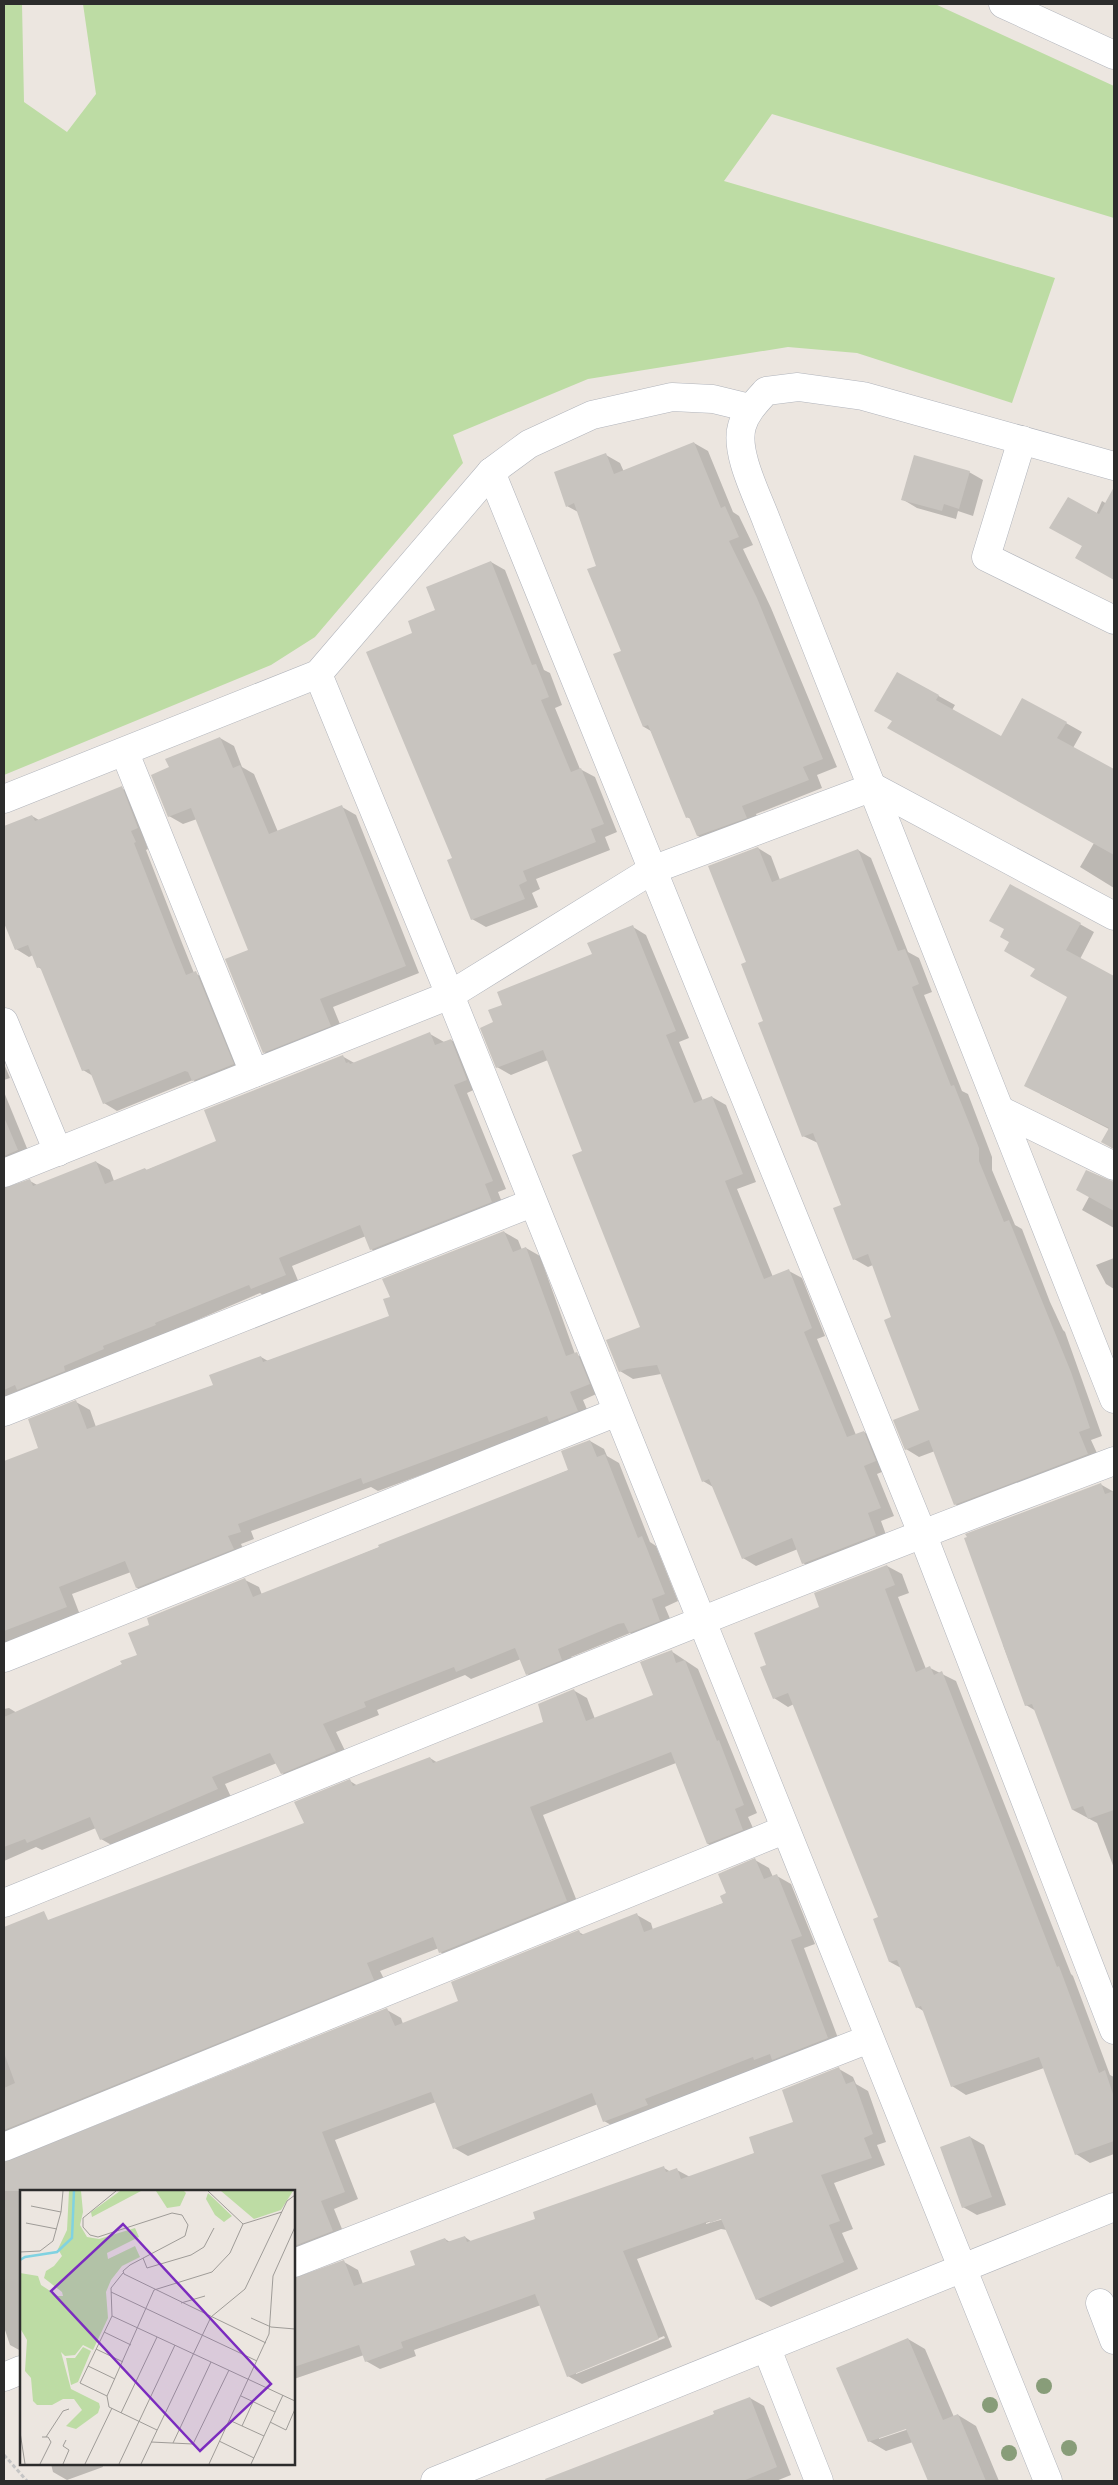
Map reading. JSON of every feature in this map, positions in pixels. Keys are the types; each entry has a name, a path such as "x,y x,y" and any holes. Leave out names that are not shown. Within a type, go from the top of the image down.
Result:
{"street":[{"path":"1003,4 1114,55"},
{"path":"1114,466 863,396 798,387 766,391 750,408 741,427 742,457 1114,1399"},
{"path":"4,799 125,753 318,674 491,472 529,444 592,415 672,397 713,399 750,408"},
{"path":"1022,440 986,557 1114,620"},
{"path":"491,472 922,1533 1114,2030"},
{"path":"318,674 450,995 784,1830 1048,2481"},
{"path":"125,753 254,1073"},
{"path":"4,1173 450,995 652,870 872,787 1114,916"},
{"path":"4,1022 58,1152"},
{"path":"1000,1110 1114,1166"},
{"path":"4,1412 532,1203"},
{"path":"4,1658 617,1412"},
{"path":"4,1903 701,1621 922,1533 1114,1461"},
{"path":"4,2147 784,1830"},
{"path":"295,2264 869,2039"},
{"path":"435,2481 495,2470 767,2349 1114,2207"},
{"path":"1100,2303 1114,2340"},
{"path":"767,2349 819,2481"},
{"path":"4,2377 20,2370"}],"path":[{"path":"4,2455 27,2481"}],"green space":[{"path":"4,4 22,4 24,102 67,132 96,94 83,4 935,4 1114,86 1114,218 772,114 724,181 1055,278 1012,403 857,353 788,347 588,379 453,435 463,463 315,637 271,665 4,775"}],"building":[{"path":"694,442 721,508 725,506 739,537 729,541 757,598 823,759 803,767 809,780 742,806 747,818 697,836 689,817 686,818 648,725 643,727 613,654 621,651 587,569 596,566 574,503 566,507 554,472 606,453 614,474"},
{"path":"914,455 970,471 959,509 944,504 942,511 901,500"},
{"path":"1114,487 1114,580 1075,558 1082,546 1049,528 1068,497 1099,514"},
{"path":"491,561 532,665 536,664 549,697 541,700 571,772 581,768 604,824 591,829 596,842 523,871 527,881 519,885 525,899 471,920 447,860 452,858 366,652 412,633 408,621 435,610 426,587"},
{"path":"897,672 939,695 936,700 1001,736 1022,698 1067,722 1057,738 1114,769 1114,855 887,728 892,721 874,711"},
{"path":"220,737 233,768 240,765 269,834 342,805 406,966 320,999 331,1026 263,1053 225,959 248,950 191,808 168,817 151,775 169,767 165,759"},
{"path":"122,786 138,828 131,831 136,842 134,843 186,975 196,971 234,1064 192,1081 188,1072 185,1071 103,1104 89,1069 82,1071 40,967 37,968 28,945 15,950 4,923 4,826 32,815 35,821"},
{"path":"758,847 772,882 858,849 898,951 905,949 919,984 912,987 951,1086 954,1085 979,1148 979,1161 1004,1222 1009,1220 1071,1372 1090,1428 1079,1432 1088,1454 954,1505 929,1440 905,1450 893,1420 919,1410 884,1320 891,1317 868,1254 853,1260 833,1208 841,1205 813,1133 802,1137 758,1023 763,1021 741,964 746,962 708,866"},
{"path":"1010,884 1081,923 1066,950 1114,976 1114,1149 1101,1142 1109,1128 1024,1086 1067,997 1030,976 1035,969 1004,951 1009,942 1000,937 1004,929 989,921"},
{"path":"633,925 676,1031 666,1035 694,1103 712,1096 743,1174 725,1181 764,1279 789,1269 812,1328 804,1332 847,1437 864,1431 876,1461 864,1466 881,1508 868,1513 876,1535 802,1564 792,1538 742,1559 709,1479 702,1482 657,1365 627,1369 619,1372 606,1340 640,1327 572,1155 582,1151 543,1050 496,1068 480,1028 493,1022 488,1010 502,1005 497,992 592,954 587,943"},
{"path":"430,1032 435,1045 451,1039 467,1080 454,1085 493,1181 485,1184 492,1202 370,1250 360,1225 279,1258 286,1275 251,1289 249,1285 155,1323 156,1325 103,1346 104,1349 64,1366 65,1371 17,1390 15,1385 4,1390 4,1188 30,1179 33,1186 96,1161 105,1184 145,1168 146,1170 216,1141 204,1110 343,1055 346,1063 349,1062 350,1064"},
{"path":"4,1117 18,1150 4,1156"},
{"path":"1086,1170 1114,1182 1114,1211 1076,1190"},
{"path":"504,1231 513,1252 526,1247 566,1356 577,1352 590,1384 570,1392 578,1411 549,1422 547,1416 363,1484 361,1478 238,1524 241,1532 228,1536 234,1549 136,1588 125,1561 59,1587 67,1607 4,1631 4,1461 38,1448 28,1419 76,1400 87,1429 213,1385 209,1375 261,1356 263,1362 389,1316 383,1299 390,1297 382,1279"},
{"path":"590,1440 597,1457 605,1454 638,1538 642,1536 665,1594 652,1599 660,1621 629,1633 624,1623 618,1624 558,1649 562,1660 526,1675 515,1648 456,1672 454,1667 364,1702 366,1707 323,1724 336,1751 281,1774 270,1753 212,1777 218,1789 100,1840 90,1817 27,1843 25,1839 4,1847 4,1717 122,1664 120,1661 137,1655 128,1633 149,1625 147,1618 245,1578 253,1597 379,1547 378,1545 568,1470 561,1451"},
{"path":"1101,1483 1105,1494 1114,1491 1114,1810 1088,1819 1083,1806 1072,1810 1032,1704 1025,1706 964,1538 967,1537 965,1534"},
{"path":"887,1565 895,1585 885,1589 916,1672 930,1666 934,1675 942,1671 1057,1967 1059,1966 1099,2073 1105,2070 1114,2097 1114,2141 1075,2155 1039,2057 951,2087 921,2006 916,2008 897,1960 889,1962 873,1919 878,1917 788,1693 773,1699 760,1667 766,1665 754,1633 819,1607 814,1593"},
{"path":"672,1650 676,1663 685,1660 717,1741 719,1740 744,1805 735,1809 743,1830 707,1844 671,1752 530,1807 567,1901 439,1953 433,1937 367,1963 374,1980 4,2130 4,2088 15,2083 4,2053 4,1927 44,1911 48,1920 304,1823 294,1802 350,1779 353,1786 430,1757 433,1763 543,1722 538,1704 574,1689 586,1721 653,1695 640,1662"},
{"path":"755,1858 764,1879 777,1874 802,1936 791,1940 828,2038 772,2060 770,2054 754,2060 753,2057 645,2099 648,2105 603,2122 592,2093 453,2149 431,2092 322,2132 345,2192 321,2201 333,2231 295,2246 295,2190 4,2191 4,2162 387,2008 395,2026 458,2001 451,1982 579,1930 581,1935 637,1913 644,1932 723,1903 720,1896 726,1893 718,1874"},
{"path":"839,2067 846,2084 854,2081 873,2134 864,2138 872,2158 821,2175 840,2221 829,2225 844,2262 756,2300 721,2219 710,2223 709,2221 623,2251 659,2339 567,2377 535,2294 401,2342 403,2348 365,2362 359,2345 295,2367 295,2278 344,2260 354,2286 415,2265 410,2251 445,2238 447,2242 465,2236 467,2242 535,2219 533,2212 664,2166 666,2172 677,2168 681,2179 754,2153 749,2137 793,2122 782,2090"},
{"path":"970,2136 992,2197 962,2208 940,2147"},
{"path":"908,2338 943,2420 958,2414 986,2481 928,2481 906,2429 868,2442 836,2368"},
{"path":"750,2397 777,2467 743,2481 546,2481 545,2479 714,2414 713,2411"}]}
